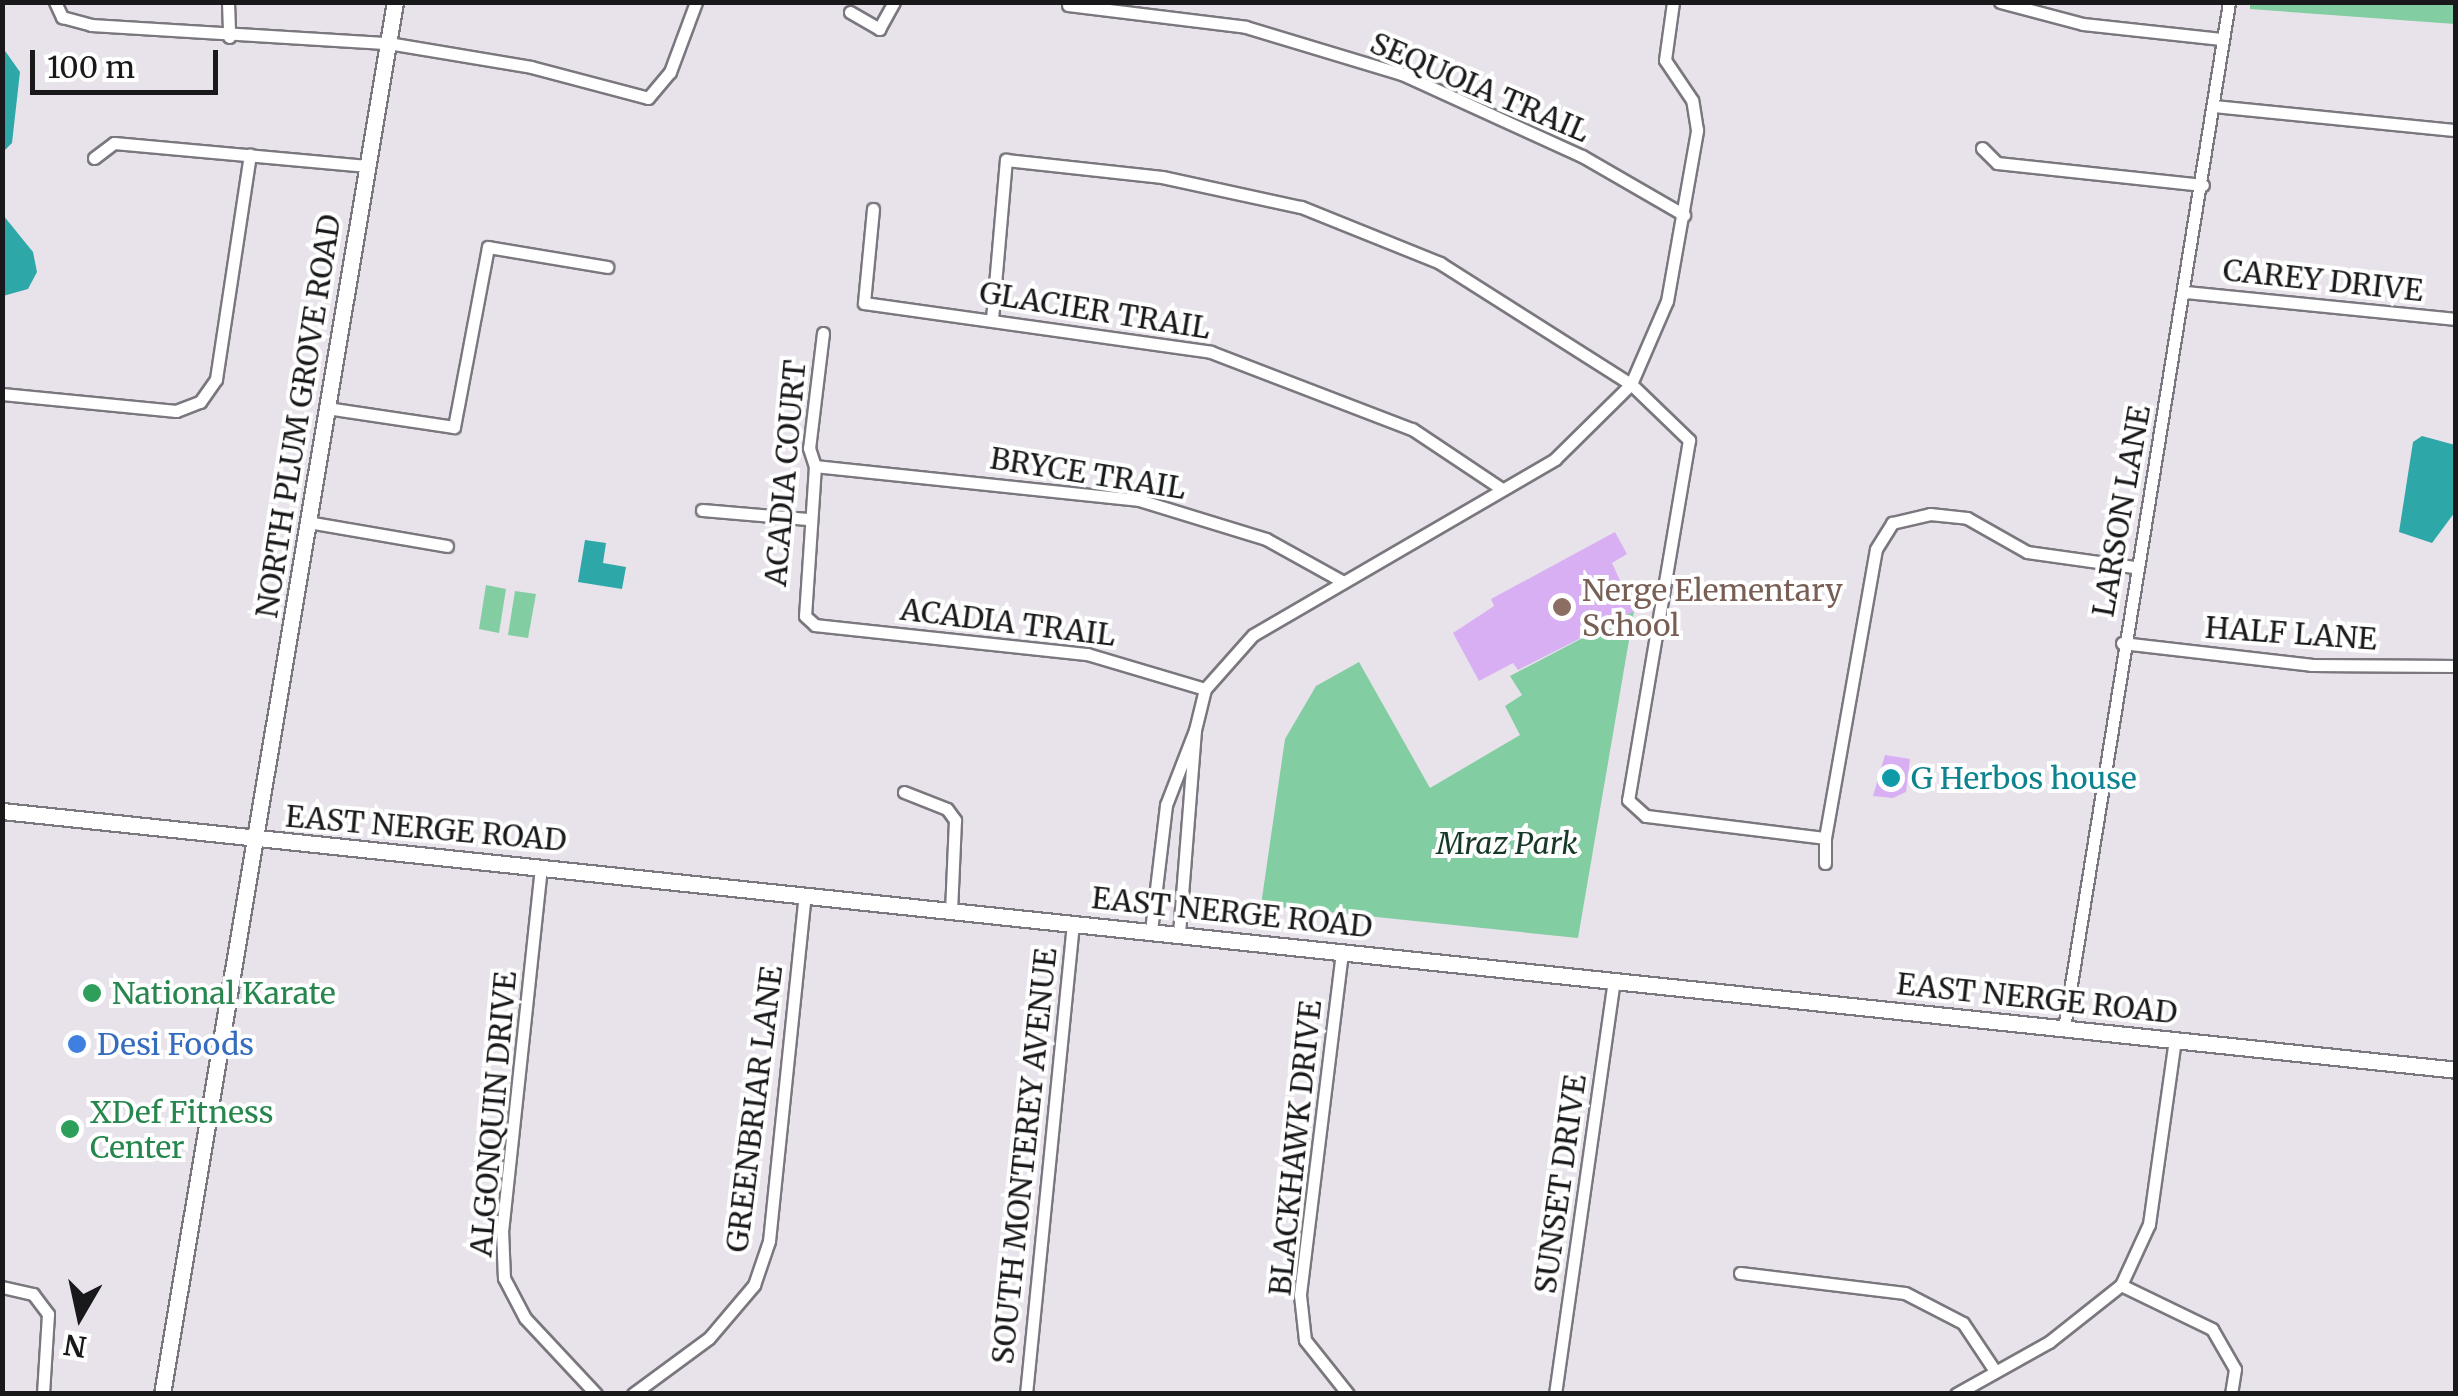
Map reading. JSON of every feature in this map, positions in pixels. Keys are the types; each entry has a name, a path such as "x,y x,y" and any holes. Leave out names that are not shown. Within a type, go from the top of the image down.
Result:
{"main road":[{"name":"NORTH PLUM GROVE ROAD","path":"162,1394 394,2"},
{"name":"EAST NERGE ROAD","path":"2,810 254,840 542,867 2456,1070"}],"street":[{"path":"55,2 62,17 91,25 230,37 388,43 531,67 634,98 661,89 696,2"},
{"path":"228,2 230,37"},
{"path":"850,12 879,29 894,2"},
{"path":"1151,932 1166,805 1195,730 1205,689 1252,636 1340,580 1574,444 1631,384 1668,301 1697,122 1666,60 1673,2"},
{"path":"2000,2 2083,24 2221,39"},
{"name":"LARSON LANE","path":"2064,1028 2134,567 2186,292 2229,2"},
{"name":"SEQUOIA TRAIL","path":"1068,5 1246,27 1402,74 1582,156 1684,215"},
{"path":"2214,106 2456,130"},
{"path":"94,158 114,142 367,166"},
{"path":"1982,148 1998,162 2203,185"},
{"path":"2,394 176,411 200,402 216,379 250,154"},
{"path":"992,320 1006,160 1162,177 1301,207 1455,271 1631,384 1689,440 1628,800 1646,816 1825,838"},
{"name":"GLACIER TRAIL","path":"873,210 864,303 1176,343 1270,370 1412,429 1502,488"},
{"path":"327,408 454,427 488,247 607,267"},
{"name":"CAREY DRIVE","path":"2186,292 2456,319"},
{"name":"ACADIA COURT","path":"805,616 808,519 815,466 809,448 822,333"},
{"name":"BRYCE TRAIL","path":"815,466 1139,500 1266,539 1340,580"},
{"path":"702,510 808,519"},
{"path":"1826,862 1825,838 1876,549 1892,523 1930,514 1968,518 2027,552 2134,567"},
{"path":"308,522 447,546"},
{"name":"ACADIA TRAIL","path":"805,616 815,625 1087,654 1205,689"},
{"name":"HALF LANE","path":"2122,644 2311,664 2456,666"},
{"path":"1179,934 1195,730"},
{"path":"904,792 947,808 955,820 951,910"},
{"name":"ALGONQUIN DRIVE","path":"542,867 502,1230 504,1278 525,1318 596,1394"},
{"name":"GREENBRIAR LANE","path":"634,1394 709,1338 754,1285 768,1241 805,895"},
{"name":"SOUTH MONTEREY AVENUE","path":"1026,1394 1073,923"},
{"name":"BLACKHAWK DRIVE","path":"1342,952 1300,1296 1305,1340 1348,1394"},
{"name":"SUNSET DRIVE","path":"1555,1394 1614,981"},
{"path":"1956,1394 1993,1368 2050,1342 2120,1285 2149,1224 2175,1040"},
{"path":"1740,1273 1918,1298 1963,1323 1993,1368"},
{"path":"2120,1285 2212,1329 2235,1369 2231,1394"},
{"path":"2,1287 32,1294 52,1332 44,1394"}],"green space":[{"path":"2250,3 2455,3 2455,24 2250,9"},
{"path":"486,585 506,589 499,633 479,629"},
{"path":"515,591 536,594 528,638 508,635"},
{"name":"Mraz Park","path":"1634,611 1578,938 1261,905 1285,739 1316,686 1359,662 1430,788 1520,735 1505,706 1522,695 1510,676"}],"water":[{"path":"3,48 20,72 12,143 3,152"},
{"path":"3,215 33,252 37,272 28,289 3,296"},
{"path":"2422,436 2455,445 2455,512 2432,543 2399,532 2413,442"},
{"path":"585,540 606,543 603,563 626,567 622,589 578,582"}],"building":[{"name":"Nerge Elementary School","path":"1615,532 1627,554 1612,563 1634,611 1518,670 1513,663 1479,681 1453,633 1494,606 1491,599"},
{"name":"G Herbos house","path":"1885,755 1910,759 1906,792 1893,798 1873,796"}],"place":[{"name":"Nerge Elementary School","path":"1562,607"},
{"name":"G Herbos house","path":"1891,778"},
{"name":"National Karate","path":"92,993"},
{"name":"Desi Foods","path":"77,1044"},
{"name":"XDef Fitness Center","path":"70,1129"}]}
